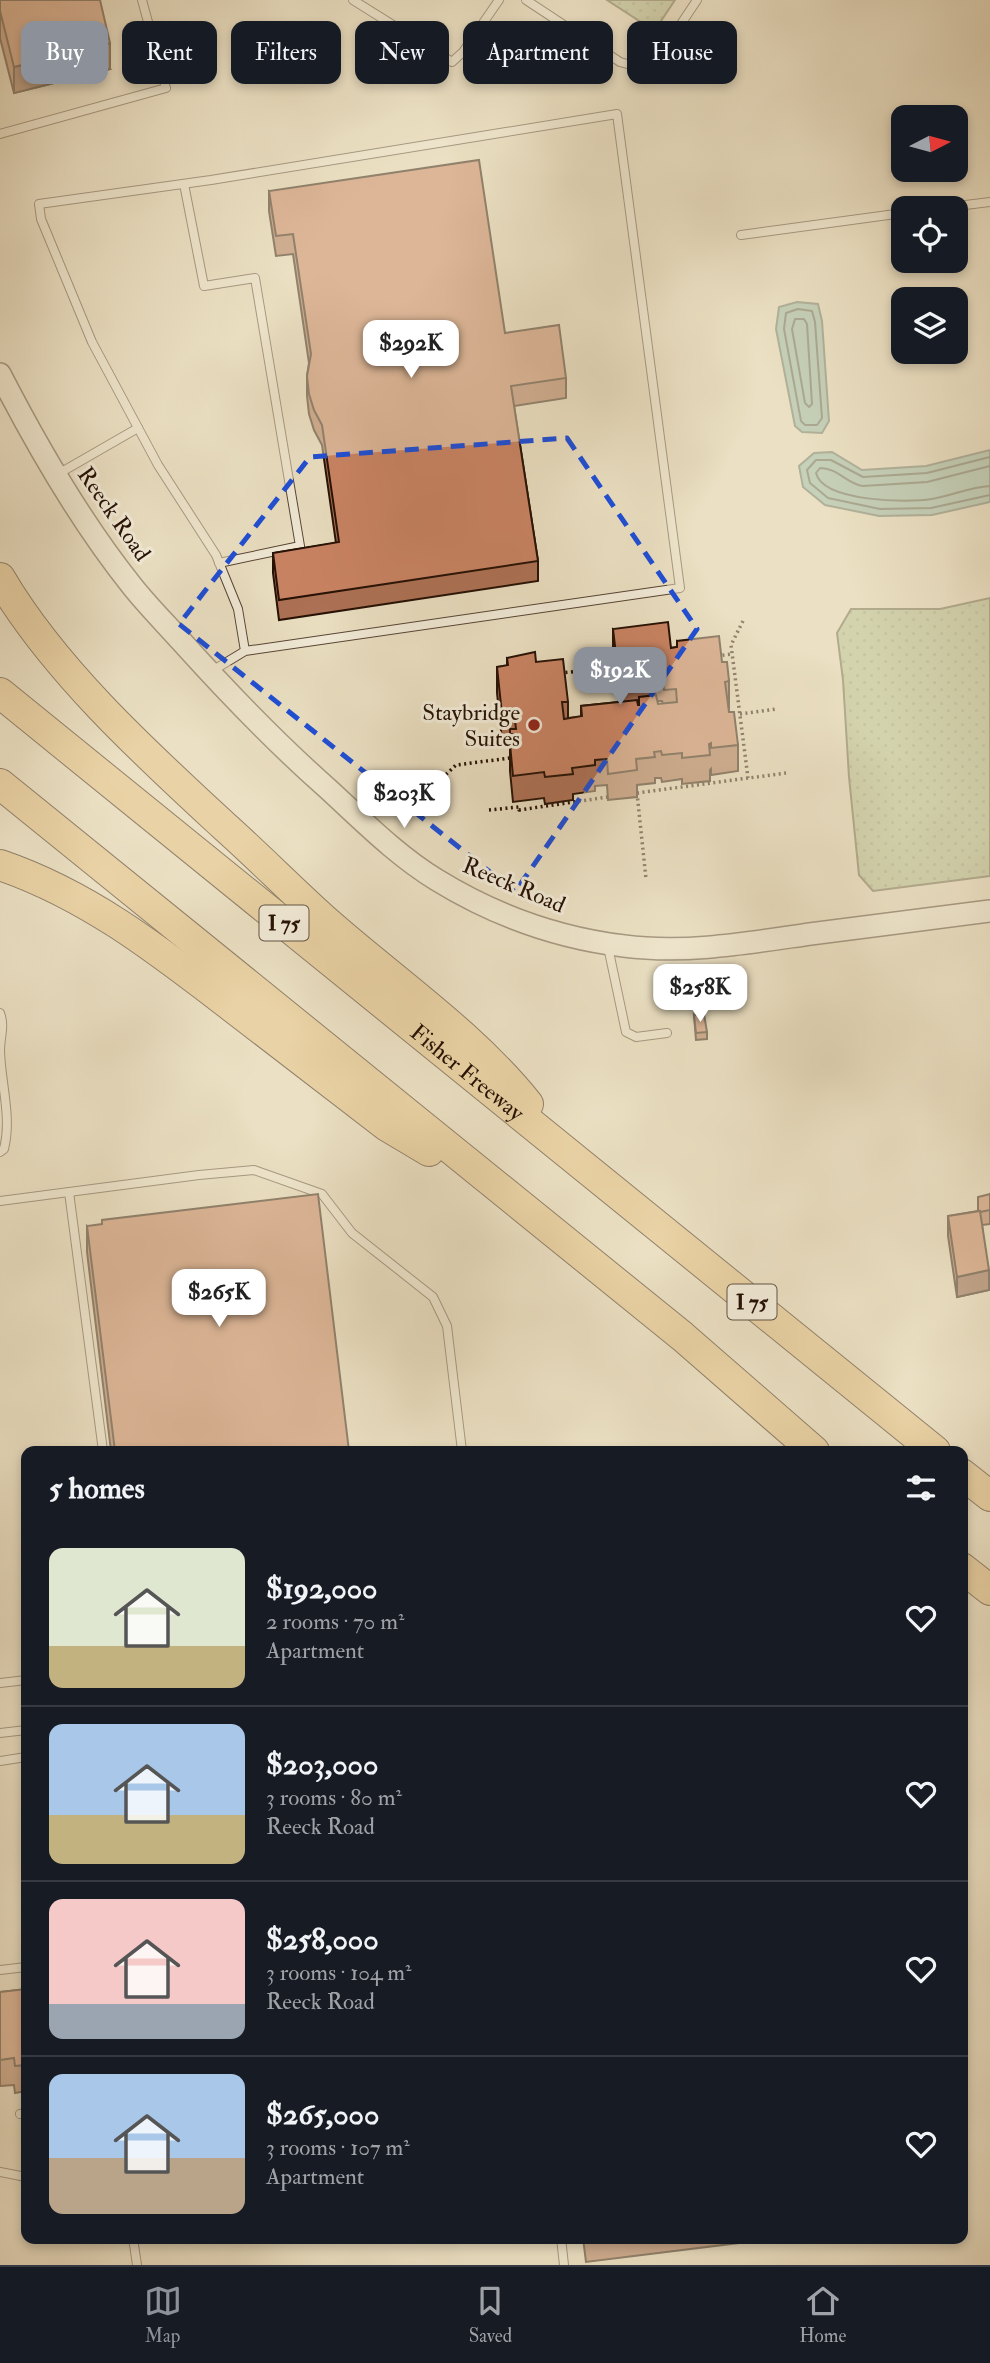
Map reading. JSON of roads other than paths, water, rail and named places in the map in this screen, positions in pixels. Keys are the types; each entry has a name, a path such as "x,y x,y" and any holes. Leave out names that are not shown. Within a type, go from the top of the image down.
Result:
{"highway":[{"path":"0,578 58,659 161,768 328,922 507,1077 568,1153"},
{"name":"Fisher Freeway","path":"0,693 927,1446"},
{"path":"0,783 682,1336 808,1446"},
{"path":"0,865 72,895 132,931 387,1126 518,1204"},
{"path":"968,1479 990,1496"},
{"path":"968,1573 990,1590"}],"street":[{"name":"Reeck Road","path":"0,374 55,476 132,587 284,750 395,850 436,879 508,916 565,935 608,944 655,949 716,947 990,911"}],"lane":[{"path":"0,134 166,88 142,0"},
{"path":"353,0 452,62 463,51 499,0"},
{"path":"526,0 620,62 638,68 654,63 697,0"},
{"path":"210,673 245,651 680,588 617,114 184,184 39,204 41,219 92,342 158,465 219,563 238,609 245,651"},
{"path":"184,184 204,286 255,278 300,546 219,563"},
{"path":"968,205 990,202"},
{"path":"741,235 891,215"},
{"path":"55,476 138,428"},
{"path":"608,944 626,1032 636,1037 667,1034"},
{"path":"0,1013 4,1026 0,1048 8,1133 4,1149 0,1152"},
{"path":"0,1201 254,1170 322,1194 352,1233 433,1297 447,1326 461,1446"},
{"path":"69,1192 102,1446"},
{"path":"0,1683 21,1681"},
{"path":"0,1733 21,1731"},
{"path":"0,1761 21,1759"},
{"path":"0,1970 21,1968"},
{"path":"0,2172 21,2176"},
{"path":"134,2244 137,2265"},
{"path":"562,2244 564,2265"}],"water":[{"path":"797,302 818,304 822,321 829,421 822,433 802,432 795,426 776,329 779,307"},
{"path":"990,450 990,502 932,515 879,516 825,505 803,487 799,466 814,453 832,452 862,470 926,466"}],"place":[{"name":"Staybridge Suites","path":"534,725"}]}
